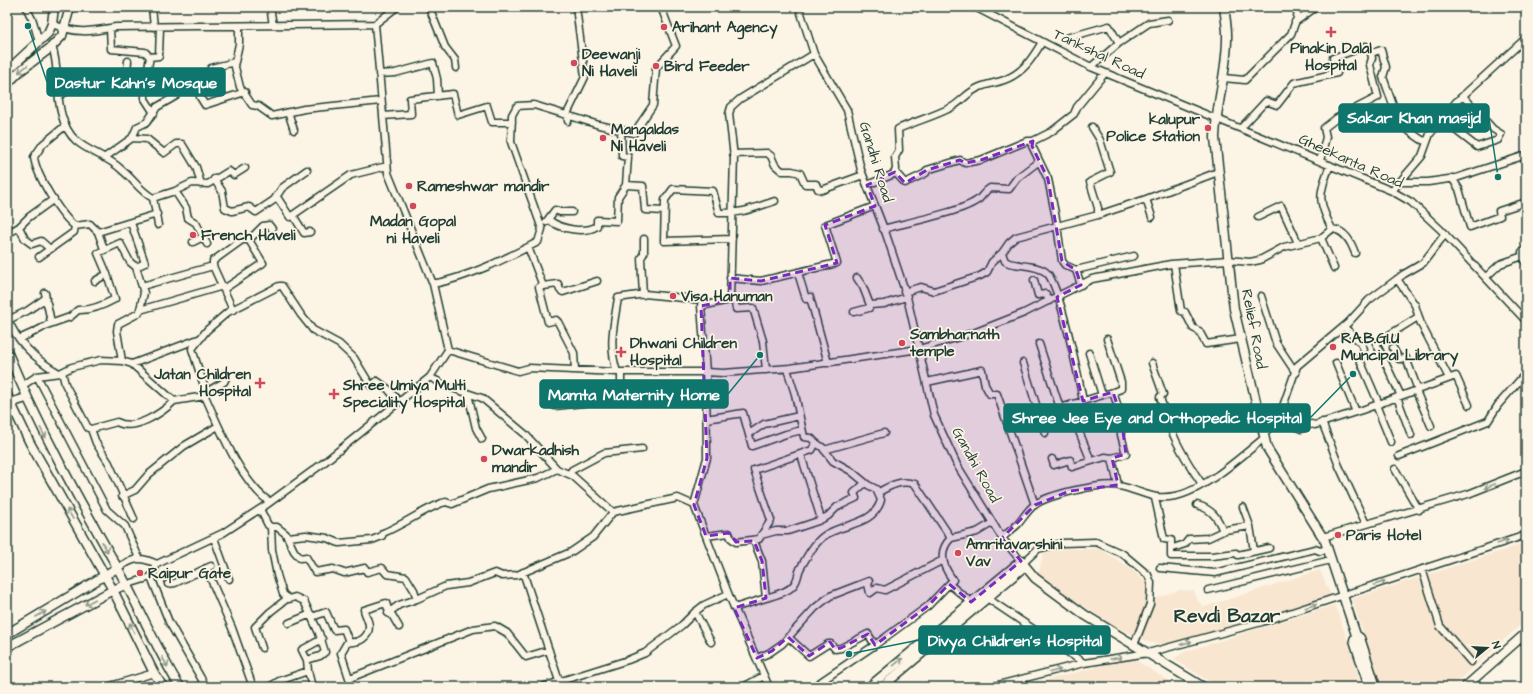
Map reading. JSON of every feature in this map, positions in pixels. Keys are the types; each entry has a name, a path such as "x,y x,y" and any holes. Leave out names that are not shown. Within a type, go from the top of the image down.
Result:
{"main road":[{"path":"7,71 48,33 52,24 54,7"},
{"path":"7,84 20,71 52,46 65,29 70,7"},
{"name":"Relief Road","path":"1224,7 1228,34 1223,78 1216,118 1215,138 1234,309 1266,448 1328,549 1356,635 1360,638 1376,687"},
{"path":"7,351 26,398 43,432 117,568 166,665 180,687"},
{"path":"7,395 9,404 106,576 154,673 163,687"},
{"path":"9,404 26,398"},
{"path":"882,687 987,598 1023,563"},
{"path":"869,687 971,602 1023,563"},
{"name":"Gandhi Road","path":"1023,563 1035,578 1085,615 1204,687"},
{"path":"7,634 106,576 117,568"},
{"path":"7,647 125,585"},
{"path":"1465,687 1526,633"},
{"name":"Relief Road","path":"1356,635 1354,640 1369,687"}],"street":[{"path":"26,7 33,21 39,42"},
{"path":"150,57 159,56 157,27 152,7"},
{"path":"270,7 272,25"},
{"path":"52,24 65,29 83,32 110,28 375,24 398,7"},
{"path":"429,7 446,47 455,60 456,68"},
{"path":"568,121 567,114 585,77 576,7"},
{"path":"433,284 448,281 513,255 538,242 542,229 541,225 511,142 512,115 517,106 534,105 599,125 634,133 653,105 656,68 676,46 661,7"},
{"name":"Gandhi Road","path":"799,7 814,54 847,110 866,185 875,206 906,295 934,415 957,465 1002,538 1023,563"},
{"name":"Tankshal Road","path":"975,7 1091,67 1216,118"},
{"path":"1223,78 1245,80 1291,34 1298,7"},
{"path":"1295,22 1316,7"},
{"path":"1091,67 1120,43 1149,23 1168,20"},
{"path":"125,585 150,577 157,564 214,538 270,502 322,464 430,377 448,350 433,284 388,173 375,24"},
{"path":"211,68 235,62 239,44 239,26"},
{"path":"1066,38 1109,26 1120,43"},
{"path":"110,28 111,49 145,52 150,57"},
{"path":"1392,191 1422,156 1430,134 1441,119 1463,96 1526,38"},
{"path":"866,185 894,174 896,169 895,156 899,150 898,129 918,120 936,115 954,106 981,86 1003,80 1016,74 1033,58 1042,42"},
{"path":"52,46 57,60 61,114 65,126 77,143 123,170 137,187 152,198 157,214 158,225"},
{"path":"1241,128 1266,101 1277,104 1294,83 1337,73 1333,58 1366,46 1372,58 1370,65 1378,97 1337,118 1324,128 1326,137 1320,160"},
{"path":"1370,53 1381,50 1386,67 1383,77 1393,105 1401,121 1409,131 1422,140 1427,141"},
{"path":"730,298 733,154 732,130 729,114 731,107 740,99 814,54"},
{"path":"150,57 145,99 154,112"},
{"path":"59,96 66,91 96,83 126,80 128,61"},
{"path":"379,74 396,73 433,63 437,79 438,96"},
{"path":"235,67 240,87 245,92 252,104 258,106 272,116 340,104 344,106 381,101"},
{"path":"895,172 905,183 926,173 927,170 960,160 965,163 981,160 1027,141 1033,141 1051,132 1074,114 1077,107 1105,73"},
{"path":"200,97 205,105 245,92"},
{"path":"383,116 411,114 410,99 453,94 458,115 487,106 492,122 512,122"},
{"path":"104,158 132,138 137,127 147,122 157,107 176,96"},
{"path":"1441,119 1477,146 1498,140 1501,134 1493,129 1463,96"},
{"path":"288,112 294,130"},
{"name":"Gheekanta Road","path":"1216,118 1392,191 1411,202 1445,234 1526,320"},
{"path":"65,126 43,144 34,157 37,169 67,221 75,226 90,224 98,232 104,249"},
{"path":"1092,127 1100,140 1110,172 1090,182 1098,208 1098,215"},
{"path":"549,220 564,228 578,229 593,229 597,226 597,220 617,221 618,197 626,185 628,158 622,156 621,130"},
{"path":"132,138 147,139 164,153 176,144 182,144 196,167 201,184"},
{"path":"1033,141 1032,146 1038,162 1048,179 1062,261 1065,265 1076,270 1134,256"},
{"path":"733,154 767,153 782,171 800,173 805,184 816,184 818,189 822,190 863,175"},
{"path":"1400,182 1428,182 1452,178 1526,155"},
{"path":"883,229 963,207 980,198 983,192 990,188 1003,190 1009,189 1017,178 1038,162"},
{"path":"1330,165 1323,185 1321,207 1332,229"},
{"path":"277,197 290,217 351,175 387,166"},
{"path":"152,198 175,191 192,183 208,184 228,171 234,175 245,168"},
{"path":"214,179 222,191 225,208 232,211 248,207 256,212 277,197 282,188 307,170"},
{"path":"854,312 869,308 870,305 884,304 921,287 934,291 980,276 987,272 992,262 1002,254 1009,243 1016,238 1098,215 1218,172"},
{"path":"1452,178 1459,189 1470,227 1500,216 1499,211 1526,202"},
{"path":"626,185 643,186 645,210 664,211"},
{"path":"732,239 664,241 665,200 673,189 713,191 719,213 753,210 775,201"},
{"path":"175,191 186,208 188,218 196,223 206,244"},
{"path":"7,234 19,227 28,217 54,199"},
{"path":"1146,199 1152,217"},
{"path":"730,278 761,281 837,263 826,225 875,206"},
{"path":"1258,217 1281,206 1298,243"},
{"path":"541,225 549,220 555,210 560,212 572,212"},
{"path":"98,232 157,214"},
{"path":"293,215 304,233 310,232"},
{"path":"131,223 145,263 136,267"},
{"path":"39,257 74,232 75,226"},
{"path":"233,310 224,287 212,266 213,261 242,240 249,240 263,226 269,226 272,229"},
{"path":"19,227 25,239 32,244 41,241 50,249"},
{"path":"448,350 518,371 529,368 619,372 706,372 723,374 787,369 919,349 976,332 1024,313 1092,279 1174,264 1228,260 1250,262 1260,260 1276,250 1320,238 1332,229 1339,230 1345,235 1356,253"},
{"path":"1002,538 1018,524 1035,505 1070,491 1091,487 1118,485 1155,498 1174,497 1188,493 1233,463 1264,436 1278,418 1298,366 1344,327 1368,300 1397,279 1423,263 1445,234"},
{"path":"193,242 203,237"},
{"path":"1320,238 1334,268"},
{"path":"643,295 641,258 644,253 644,239"},
{"path":"140,310 224,287 263,263 249,240"},
{"path":"19,339 48,325 70,317 78,310 85,311 96,308 118,299 98,253 120,243 130,262 136,267 144,294 140,310 137,315 118,324 117,331 122,360"},
{"path":"528,247 543,286"},
{"path":"1486,277 1500,264 1525,253 1526,264"},
{"path":"1002,254 1005,261 1009,263 1042,270 1048,275 1057,297 1083,401"},
{"path":"1174,264 1182,311 1185,312 1193,328 1199,332 1206,344 1241,339"},
{"path":"142,286 212,266"},
{"path":"1076,270 1081,285"},
{"path":"798,273 806,299 810,297 828,363"},
{"path":"95,281 107,274"},
{"path":"857,278 864,287 870,305"},
{"path":"1397,279 1415,305 1419,314 1418,317 1449,378"},
{"path":"1034,280 1038,295 1046,294 1049,301"},
{"path":"575,370 574,353 558,322 556,320 548,322 539,287 558,284 560,290 563,292 598,281"},
{"path":"270,502 260,496 248,480 218,426 206,394 192,349 207,330 233,310 260,297 270,289 282,286 313,330 347,351 359,364 371,386 377,381 388,389 399,402"},
{"path":"45,293 46,298 27,311 8,319 12,331 40,362 61,373 65,384 88,428 91,429 96,444 109,463 122,496 134,519"},
{"path":"555,406 621,399 619,372 612,355 612,343 618,298 643,295 702,300 701,306 706,372 707,458 694,505 728,594 769,687"},
{"path":"1261,296 1276,343 1296,373"},
{"path":"701,306 730,300 730,298"},
{"path":"730,298 734,298 736,309 753,308 763,341 766,370"},
{"path":"43,300 47,303 51,317 51,322 48,325"},
{"path":"1412,435 1399,396 1376,343 1418,317"},
{"path":"1344,327 1360,342 1364,349"},
{"path":"132,364 202,337"},
{"path":"1040,414 1121,389 1121,382 1107,338"},
{"path":"1039,344 1060,408"},
{"path":"1393,348 1399,359 1406,358 1431,426"},
{"path":"1089,353 1102,395"},
{"path":"1359,358 1391,442"},
{"path":"22,386 37,376 61,373 72,367 101,360 122,360 132,364 174,401"},
{"path":"1023,363 1045,433"},
{"path":"1152,363 1162,394 1160,397 1165,415 1180,452 1202,484"},
{"path":"1336,363 1356,412"},
{"path":"734,608 785,591 795,583 800,569 822,538 834,531 867,519 880,504 881,500 878,492 851,471 833,461 811,438 804,437 787,369"},
{"path":"927,382 982,370 985,385 990,394 997,394 1035,505"},
{"path":"1399,456 1488,420 1498,405 1526,373"},
{"path":"91,429 117,422 122,425 136,424 162,412 174,401 206,394 224,382 226,378 224,374"},
{"path":"37,376 107,510 126,526 139,558"},
{"path":"1278,418 1301,429 1311,424 1315,425 1356,412 1456,376 1469,405"},
{"path":"430,377 446,386 482,398 493,406 526,434 557,469 573,476 613,512"},
{"path":"1052,459 1054,465 1070,460 1072,467 1105,456 1106,458 1112,458 1126,454 1121,435 1121,416 1113,392"},
{"path":"468,394 476,428 482,439"},
{"path":"1072,404 1076,424 1091,461"},
{"path":"706,419 743,413 752,446 802,430"},
{"path":"749,434 764,424 799,416"},
{"path":"1322,422 1339,466 1366,524"},
{"path":"122,496 135,490 148,475 184,446 218,426"},
{"path":"824,450 884,433"},
{"path":"706,536 729,532 736,542 754,541 759,539 771,520 754,470 801,455 812,450 816,443"},
{"path":"569,474 581,465 604,453 642,449"},
{"path":"801,455 821,519"},
{"path":"1112,458 1118,485"},
{"path":"287,537 306,535 327,538 340,543 372,540 382,536 388,529 419,512 442,503 446,502 452,504 488,489 538,478 557,469"},
{"path":"1395,469 1419,510"},
{"path":"1322,537 1419,510 1468,494 1526,471"},
{"path":"878,492 891,485 906,481 915,484 951,538"},
{"path":"761,535 776,531 788,531 828,516 837,507 856,498 854,493 865,483"},
{"path":"389,612 399,605 446,586 468,583 495,573 502,576 517,575 571,552 593,537 613,512 678,498 694,505"},
{"path":"1155,498 1164,539 1171,540 1173,548 1171,556 1212,556 1254,552 1269,548"},
{"path":"1197,505 1211,511 1219,520 1223,531"},
{"path":"1243,506 1250,526 1254,552"},
{"path":"260,509 271,527 272,550 277,575 283,594 288,598"},
{"path":"813,687 875,645 928,606 953,580 946,571 943,560 944,546 951,538 977,532 992,523"},
{"path":"1173,548 1185,544 1189,539 1208,538 1223,531 1250,526"},
{"path":"271,527 277,527 287,537 294,551 300,558 306,558 315,572 333,569 344,573 365,568 367,572 382,568 387,574 406,577 414,590 417,599"},
{"path":"990,687 1084,663 1148,653 1262,622 1526,535"},
{"path":"214,538 229,579"},
{"path":"754,541 762,561 766,598"},
{"path":"1023,563 1038,549 1062,543 1096,542 1123,554 1148,575 1152,583 1150,604 1134,645"},
{"path":"1160,568 1215,573 1315,549 1320,551 1328,549"},
{"path":"117,568 131,560 139,558 157,564"},
{"path":"756,658 772,651 788,637 814,608 836,593 869,581 870,593 877,588 885,590 943,560"},
{"path":"1208,590 1332,560"},
{"path":"168,584 179,582 209,567 253,687"},
{"path":"1422,569 1440,626 1471,662"},
{"path":"523,572 559,681"},
{"path":"150,577 169,622 206,687"},
{"path":"949,584 971,602"},
{"path":"542,687 628,660 644,652 682,625 704,605 728,594"},
{"path":"262,648 255,627 270,612 288,598 295,597 304,601 322,639 325,652 320,656 307,660"},
{"path":"987,598 1084,663"},
{"path":"348,641 353,643 361,640 367,634 369,626 364,610 386,603 388,613 392,615 399,627"},
{"path":"290,622 326,612 334,630 344,629 348,641 341,653 352,687"},
{"path":"695,612 711,642"},
{"path":"350,678 473,629 495,626 507,633 526,657 549,650"},
{"path":"788,637 809,656 828,644 831,644 835,650 868,634 875,645"},
{"path":"312,687 307,660 302,650 322,639"},
{"path":"269,687 279,681 308,671"},
{"path":"107,687 154,673"},
{"path":"744,687 764,676"}],"highlighted area":[{"path":"1033,141 1032,146 1048,179 1062,261 1076,270 1081,285 1057,297 1083,401 1113,392 1121,416 1126,454 1112,458 1118,485 1070,491 1035,505 1002,538 1021,561 971,602 949,584 928,606 875,645 868,634 841,648 835,649 830,642 809,656 788,637 772,651 757,658 734,608 766,598 762,561 754,541 736,542 729,533 706,536 694,505 707,458 701,306 730,300 730,278 761,281 837,263 825,225 875,206 867,185 895,172 905,183 927,170 960,160 965,163 981,160"}],"shaded area":[{"path":"1526,543 1526,620 1452,687 1381,687 1352,599"},
{"name":"Revdi Bazar","path":"1062,549 1100,549 1133,570 1152,589 1148,601 1180,590 1194,591 1198,601 1204,607 1320,570 1331,596 1174,643 1162,645 1151,643 1112,625 1038,575 1044,552"},
{"path":"1335,605 1353,656 1361,687 1218,687 1174,659 1184,652"},
{"path":"1132,658 1179,687 1020,687"}],"place":[{"name":"Dastur Kahn's Mosque","path":"28,26"},
{"name":"Arihant Agency","path":"664,27"},
{"name":"Pinakin Dalal Hospital","path":"1331,32"},
{"name":"Deewanji Ni Haveli","path":"574,63"},
{"name":"Bird Feeder","path":"656,66"},
{"name":"kalupur Police Station","path":"1208,128"},
{"name":"Mangaldas Ni Haveli","path":"603,138"},
{"name":"Sakar Khan masijd","path":"1498,177"},
{"name":"Rameshwar mandir","path":"409,186"},
{"name":"Madan Gopal ni Haveli","path":"413,206"},
{"name":"French Haveli","path":"193,235"},
{"name":"Visa Hanuman","path":"673,296"},
{"name":"Sambharnath temple","path":"902,343"},
{"name":"RA.B.GI.U Muncipal Library","path":"1333,347"},
{"name":"Dhwani Children Hospital","path":"621,352"},
{"name":"Mamta Maternity Home","path":"760,355"},
{"name":"Shree Jee Eye and Orthopedic Hospital","path":"1353,374"},
{"name":"Jatan Children Hospital","path":"260,383"},
{"name":"Shree Umiya Multi Speciality Hospital","path":"334,394"},
{"name":"Dwarkadhish mandir","path":"484,459"},
{"name":"Paris Hotel","path":"1338,535"},
{"name":"Amritavarshini Vav","path":"958,553"},
{"name":"Raipur Gate","path":"140,573"},
{"name":"Divya Children's Hospital","path":"849,654"}],"district":[{"name":"Revdi Bazar","path":"1227,616"}]}
